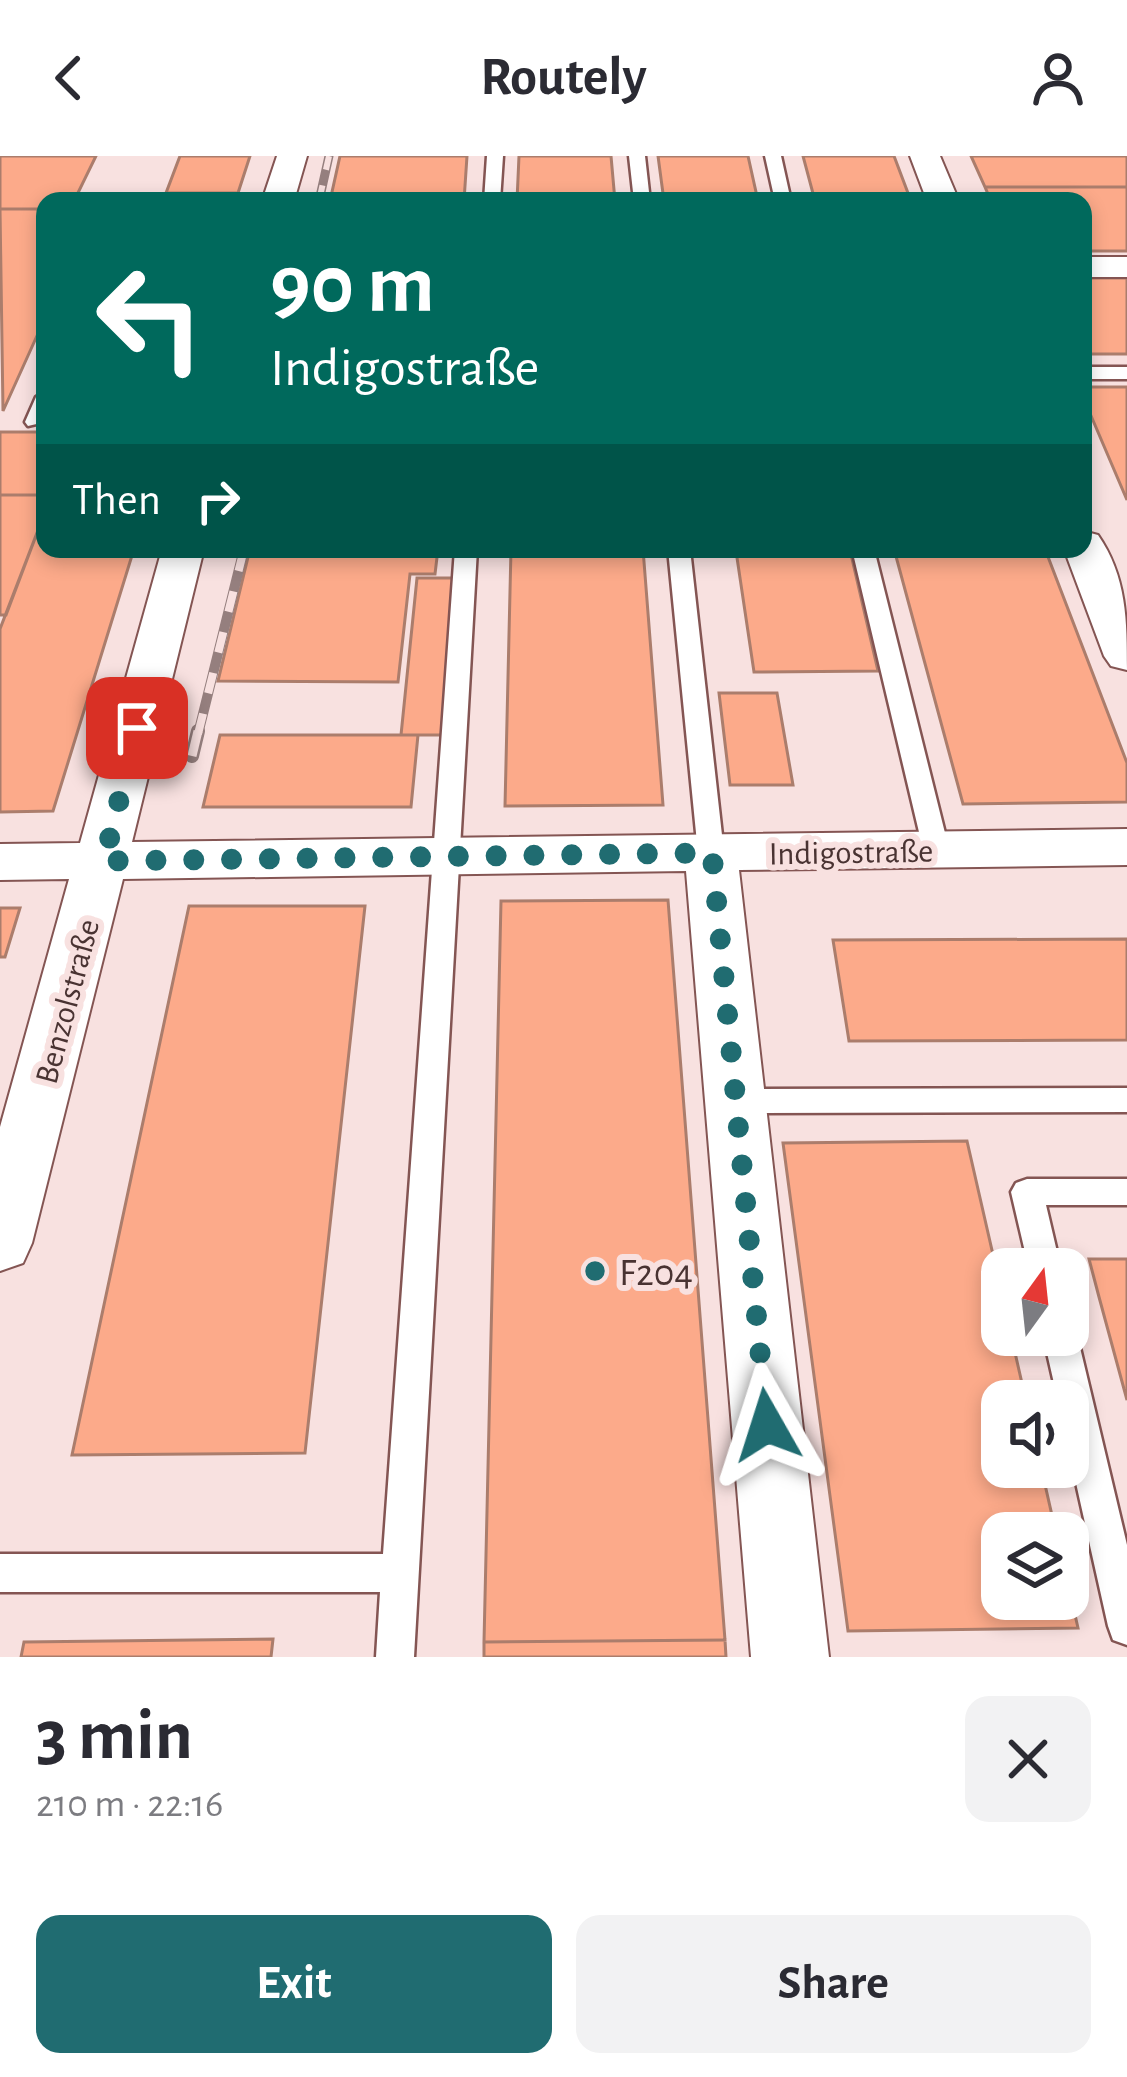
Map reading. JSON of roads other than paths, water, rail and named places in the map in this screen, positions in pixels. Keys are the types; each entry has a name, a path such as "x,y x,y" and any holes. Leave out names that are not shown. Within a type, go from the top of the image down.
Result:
{"street":[{"path":"281,192 292,156"},
{"path":"925,156 940,192"},
{"path":"1092,267 1127,267"},
{"name":"Benzolstraße","path":"0,1243 181,558"},
{"path":"1088,558 1127,656"},
{"name":"Indigostraße","path":"0,862 1127,847"},
{"path":"712,853 790,1657"}],"lane":[{"path":"493,192 495,156"},
{"path":"637,156 641,192"},
{"path":"773,156 781,192"},
{"path":"1092,373 1127,373"},
{"path":"394,1657 465,558"},
{"path":"680,558 712,853"},
{"path":"865,558 937,850"},
{"path":"736,1100 1127,1100"},
{"path":"1040,1248 1028,1192 1127,1192"},
{"path":"1065,1356 1127,1626"},
{"path":"0,1573 399,1573"}],"railway":[{"path":"321,192 329,156"},
{"path":"198,734 242,558"},
{"path":"192,756 198,731"}],"place":[{"name":"F204","path":"595,1271"}]}
